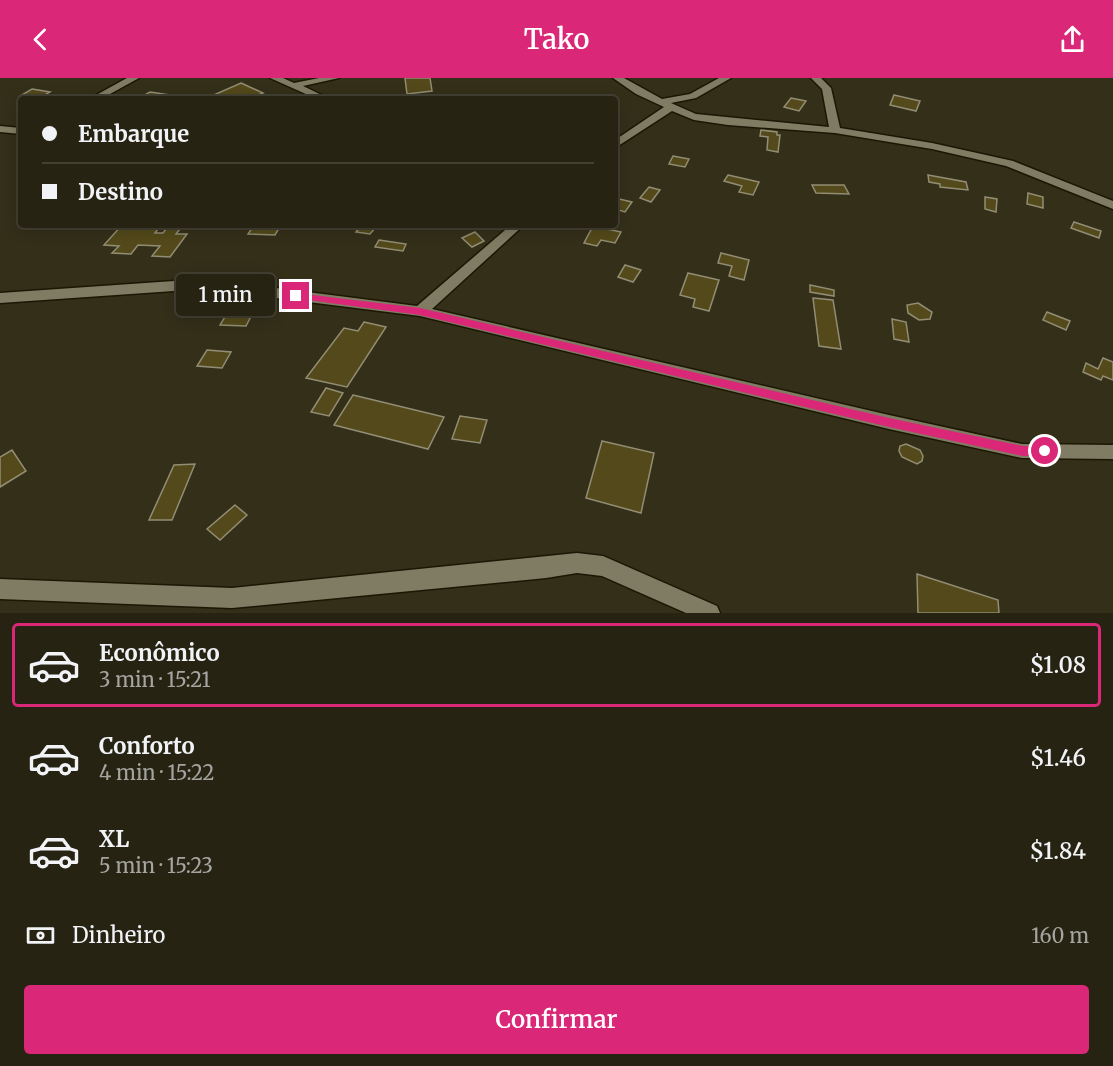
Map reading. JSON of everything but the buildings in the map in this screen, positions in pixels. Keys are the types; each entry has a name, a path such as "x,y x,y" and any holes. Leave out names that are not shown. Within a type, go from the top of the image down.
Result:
{"street":[{"path":"100,96 134,78"},
{"path":"275,78 319,96"},
{"path":"295,85 334,78"},
{"path":"618,78 694,117 728,123 835,130 932,146 1009,163 1113,205"},
{"path":"661,102 693,96 726,78"},
{"path":"816,78 826,88 835,130"},
{"path":"618,143 672,106"},
{"path":"0,129 18,131"},
{"path":"420,311 515,228"},
{"path":"0,298 232,282 276,293 420,311 889,422 1023,451 1113,452"},
{"path":"0,590 232,598 546,568 577,562 603,566 710,613"}],"route":[{"path":"296,296 420,311 889,422 1023,451 1045,451"}]}
